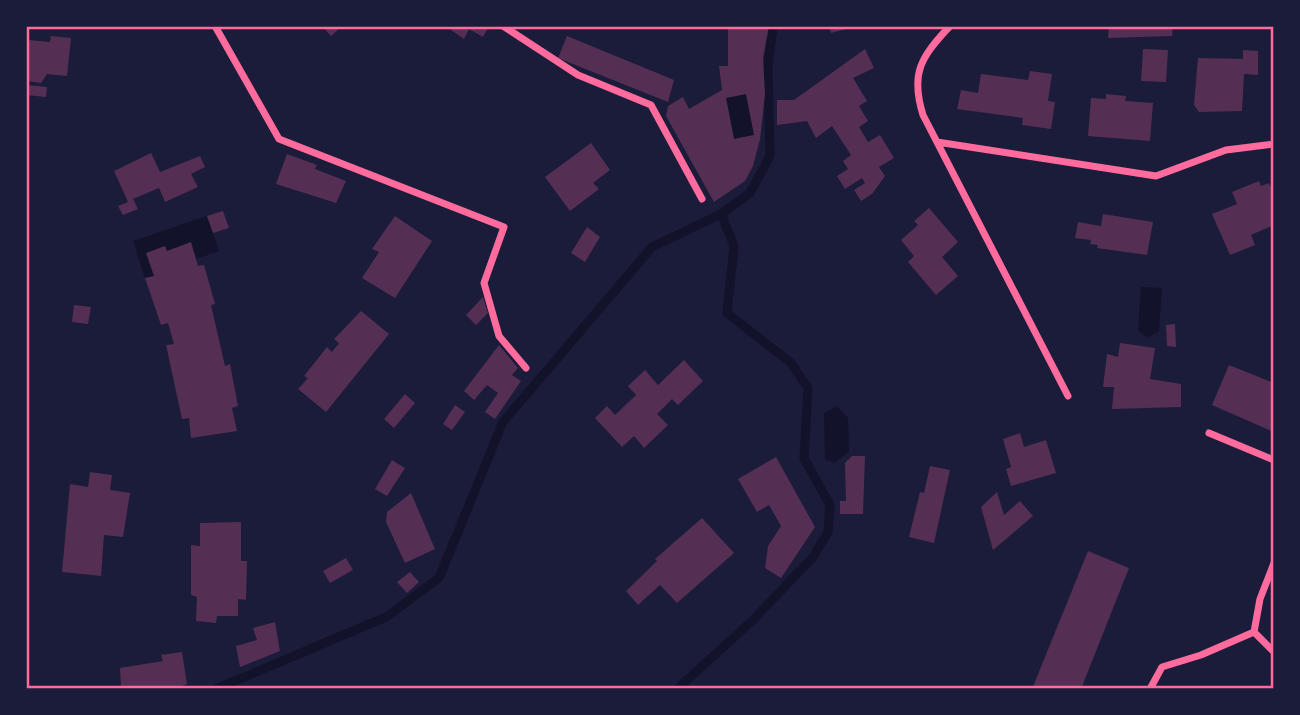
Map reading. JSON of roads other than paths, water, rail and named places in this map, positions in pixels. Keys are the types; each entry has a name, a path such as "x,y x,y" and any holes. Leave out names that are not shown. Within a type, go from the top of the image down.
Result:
{"street":[{"path":"215,26 279,139 504,227 484,283 499,336 526,368"},
{"path":"503,26 521,41 578,75 651,106 702,199"},
{"path":"950,26 925,54 918,71 916,94 937,142 1068,396"},
{"path":"937,142 1156,176 1226,150 1274,144"},
{"path":"1209,433 1274,460"},
{"path":"1254,632 1259,598 1274,563"},
{"path":"1254,632 1274,652"},
{"path":"1150,689 1162,667 1201,655 1254,632"}],"waterway":[{"path":"216,689 386,617 439,578 503,422 652,247 721,214 750,193 770,156 768,67 773,26"},
{"path":"677,689 752,621 813,557 828,532 830,505 804,458 808,388 791,363 727,313 734,246 721,214"}]}
